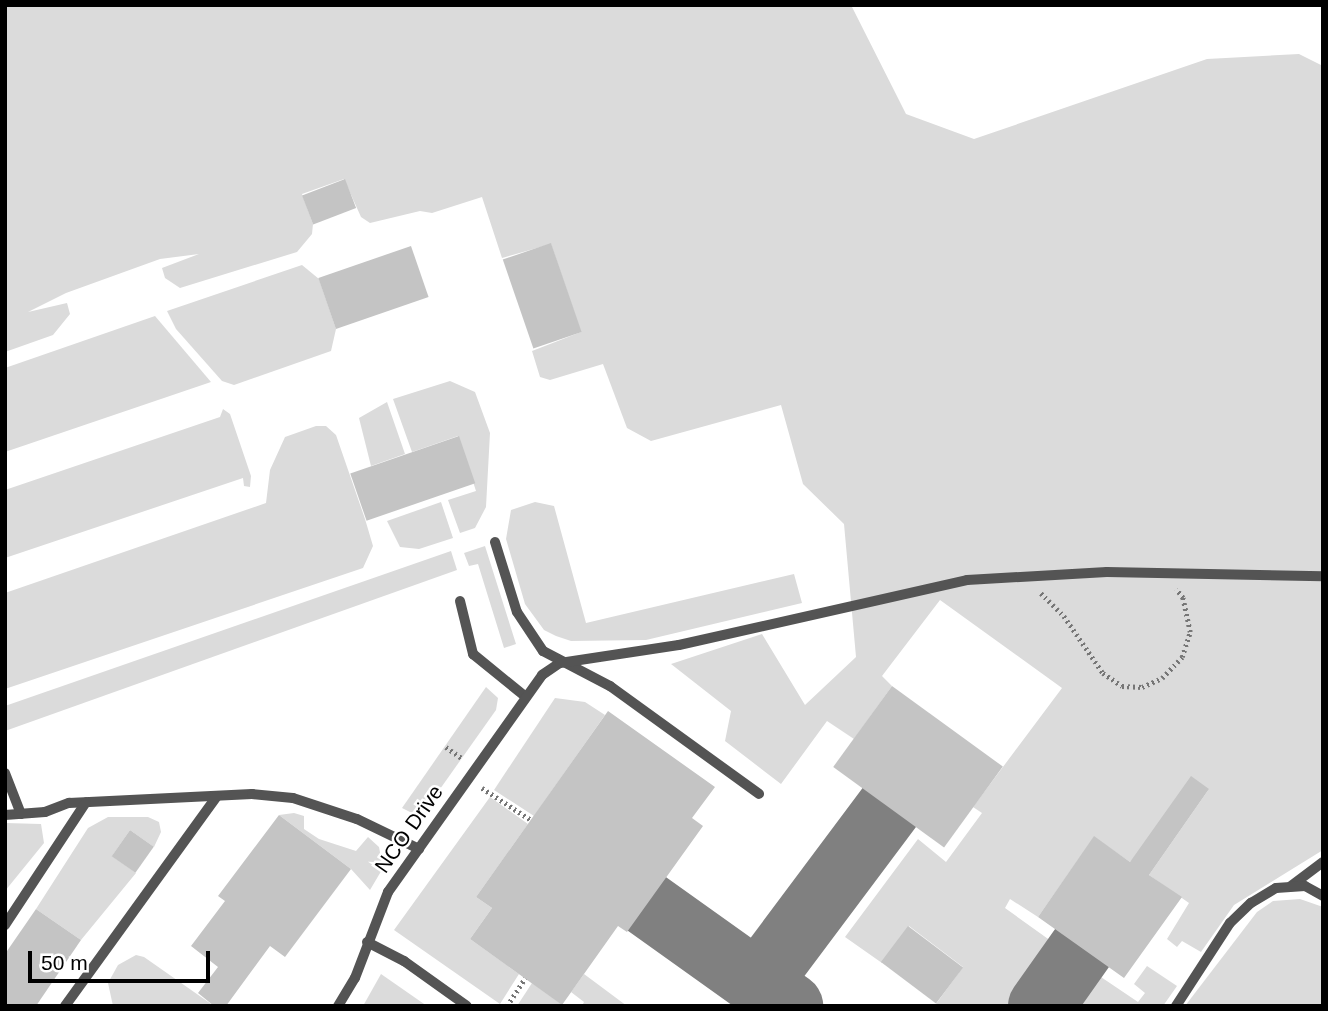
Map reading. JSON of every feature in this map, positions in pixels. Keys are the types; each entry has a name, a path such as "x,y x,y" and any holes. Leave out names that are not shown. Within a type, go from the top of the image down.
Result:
{"lane":[{"path":"495,542 529,636 560,663 610,686 759,794"},
{"path":"560,663 679,645 881,597 1005,577 1153,572 1323,576"},
{"path":"460,601 473,654 526,697"},
{"name":"NCO Drive","path":"338,1006 355,978 388,892 526,697 560,663"},
{"path":"5,773 21,814"},
{"path":"5,815 86,802 217,796 293,798 358,819 419,849"},
{"path":"65,1006 217,796"},
{"path":"5,925 86,802"},
{"path":"1290,887 1323,862"},
{"path":"1176,1006 1230,923 1251,903 1276,888 1305,886 1323,896"},
{"path":"368,942 404,961 467,1006"}],"path":[{"path":"1005,577 1032,586 1048,597 1103,673 1122,686 1142,687 1162,678 1182,657 1190,632 1183,598 1173,585 1153,572"},
{"path":"468,779 531,820"},
{"path":"507,1006 525,978"}],"shaded area":[{"path":"5,5 851,5 906,114 974,139 1207,59 1299,54 1323,66 1323,850 1234,905 1201,952 1182,941 1177,947 1167,939 1189,903 1149,875 1209,789 1130,862 1094,837 1038,917 1010,899 1005,908 1058,946 1015,1006 939,1006 936,1004 963,967 909,926 882,963 845,937 918,839 946,862 982,813 973,807 1062,688 940,600 882,676 892,686 854,739 827,721 781,784 725,741 731,711 671,664 762,634 805,705 856,657 844,524 803,484 781,405 651,441 627,428 603,364 550,380 540,377 532,351 581,332 551,244 502,258 482,197 432,213 420,211 370,223 361,217 344,179 302,194 313,224 312,234 297,252 180,288 165,278 162,268 199,254 160,259 66,293 28,312 67,303 70,314 53,335 5,352"},
{"path":"302,265 319,279 336,329 331,351 234,385 222,381 176,329 167,311"},
{"path":"155,316 211,382 5,452 5,368"},
{"path":"450,381 475,392 490,433 486,507 475,528 460,533 448,500 476,491 458,436 412,452 393,399"},
{"path":"387,402 405,454 371,466 359,418"},
{"path":"223,409 230,414 251,476 250,487 244,486 243,478 5,558 5,490 220,417"},
{"path":"316,426 326,426 336,435 365,519 373,546 363,568 5,689 5,593 266,503 270,470 285,437"},
{"path":"441,502 453,538 419,549 400,547 387,521"},
{"path":"535,502 554,506 586,623 794,574 802,603 646,640 571,641 556,636 544,630 525,604 506,539 511,510"},
{"path":"485,546 516,644 504,648 478,564 469,566 464,553"},
{"path":"451,551 457,570 5,731 5,706"},
{"path":"486,687 498,698 496,710 428,806 412,813 402,808"},
{"path":"555,698 585,702 605,715 534,816 494,790"},
{"path":"490,797 528,824 476,897 492,908 470,939 519,974 500,1004 394,930"},
{"path":"294,813 304,816 304,829 319,839 356,851 368,837 379,847 383,868 370,890 351,869 279,815"},
{"path":"108,817 148,817 159,822 161,832 154,847 130,830 112,856 136,873 81,940 36,909 88,828"},
{"path":"5,823 41,824 44,843 5,891"},
{"path":"1300,899 1323,907 1323,1006 1185,1006 1257,912 1273,901"},
{"path":"136,955 144,957 214,1006 113,1006 108,983 118,965"},
{"path":"1147,966 1177,986 1163,1006 1071,1006 1095,973 1138,1002 1145,993 1134,984"},
{"path":"381,974 427,1006 363,1006"},
{"path":"584,974 627,1006 582,1006 584,1002 571,992"},
{"path":"532,983 564,1006 517,1006"}],"building":[{"path":"345,179 356,208 313,224 302,195"},
{"path":"551,243 582,332 533,348 503,260"},
{"path":"411,246 429,297 336,329 318,278"},
{"path":"459,436 475,483 367,521 350,473"},
{"path":"892,686 1003,767 944,847 833,767"},
{"path":"608,711 715,787 692,818 703,826 627,932 618,926 562,1005 470,939 492,908 476,897"},
{"path":"1191,776 1209,789 1149,875 1182,897 1124,978 1038,917 1094,836 1130,862"},
{"path":"279,815 351,869 285,957 270,946 226,1006 214,1006 198,993 218,967 191,946 225,901 218,896"},
{"path":"130,830 154,847 135,873 112,856"},
{"path":"36,909 81,940 36,1006 5,1006 5,954"},
{"path":"908,926 963,968 936,1003 881,962"}],"taxiway":[{"path":"758,983 889,808"},
{"path":"647,904 790,1006"},
{"path":"1041,1006 1082,948"}]}
